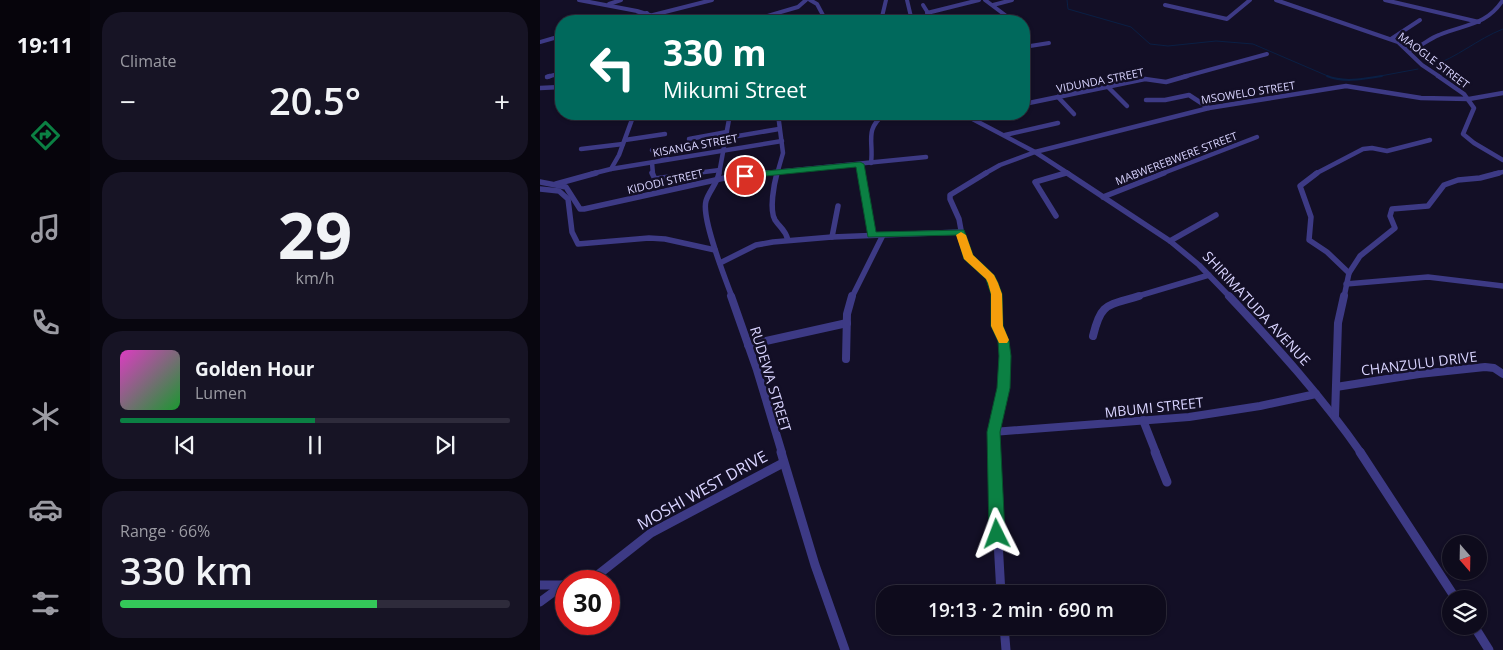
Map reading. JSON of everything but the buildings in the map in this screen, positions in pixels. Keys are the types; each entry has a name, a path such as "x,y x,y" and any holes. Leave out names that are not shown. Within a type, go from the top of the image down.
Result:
{"street":[{"path":"579,0 653,15 712,0"},
{"path":"606,4 621,0"},
{"path":"771,15 798,7 806,0"},
{"path":"810,0 816,4 823,15"},
{"path":"884,15 882,9 886,0"},
{"path":"907,0 911,15"},
{"path":"923,5 927,13 979,0"},
{"path":"985,0 1004,15"},
{"path":"993,6 1012,0"},
{"path":"1165,5 1227,19 1250,0"},
{"name":"MAOGLE STREET","path":"1276,0 1401,44 1422,65 1469,98 1474,108 1463,134 1474,143 1503,160"},
{"path":"1385,0 1479,22"},
{"path":"1408,51 1419,48 1438,35 1479,22 1498,10 1502,0"},
{"path":"640,15 647,13"},
{"path":"1391,39 1420,20"},
{"path":"540,42 555,38"},
{"path":"1030,45 1049,43"},
{"name":"VIDUNDA STREET","path":"1030,103 1145,79 1155,79 1163,82 1173,80 1267,54"},
{"path":"547,76 555,74"},
{"name":"MSOWELO STREET","path":"960,232 959,218 952,206 950,195 1000,165 1034,152 1209,108 1346,86 1403,96 1469,98 1503,93"},
{"path":"540,88 555,87"},
{"path":"1108,87 1127,106"},
{"path":"1146,100 1165,100 1189,95 1209,108"},
{"path":"1058,97 1074,114"},
{"path":"611,169 632,120"},
{"name":"RUDEWA STREET","path":"729,120 718,179 705,206 715,250 748,345 815,565 844,650"},
{"path":"778,120 783,153 776,173 772,197 773,213 775,220 785,230 788,240"},
{"path":"870,163 872,152 870,127 878,120"},
{"name":"SHIRIMATUDA AVENUE","path":"975,120 1034,152 1170,241 1184,251 1209,275 1263,332 1334,416 1366,460 1450,590"},
{"path":"1005,135 1058,123"},
{"path":"689,139 779,129"},
{"path":"581,149 665,134"},
{"name":"MABWEREBWERE STREET","path":"1103,197 1257,137"},
{"path":"1349,273 1327,252 1309,240 1308,236 1312,222 1311,213 1300,186 1320,171 1363,149 1372,148 1387,151 1430,140"},
{"name":"KISANGA STREET","path":"556,184 611,169 652,163 724,148 782,141"},
{"path":"652,150 658,156 669,159"},
{"name":"KIDODI STREET","path":"556,184 569,190 580,209 584,209 718,179 926,157"},
{"path":"652,163 652,172 655,179 720,170"},
{"path":"860,164 872,235"},
{"path":"1334,416 1338,323 1349,273 1360,256 1393,231 1395,228 1390,216 1392,209 1428,206 1444,185 1458,180 1480,178 1503,172"},
{"path":"1056,216 1035,182 1066,173"},
{"path":"540,182 556,184"},
{"path":"540,189 560,191 565,194 568,199 572,232 578,244 649,238 665,239 715,250"},
{"path":"832,237 838,206"},
{"path":"1170,241 1216,215"},
{"path":"720,263 756,245 788,240 960,232 968,256 990,277 996,294 996,320 1003,341 1006,366 1004,388 993,432 1000,585"},
{"path":"846,359 848,314 856,287 883,235"},
{"path":"1093,336 1098,316 1106,306 1209,275"},
{"path":"1346,284 1428,277 1503,286"},
{"path":"748,345 847,323"},
{"name":"CHANZULU DRIVE","path":"1336,387 1418,374 1485,367 1494,368 1503,374"},
{"name":"MBUMI STREET","path":"993,432 1189,417 1260,406 1316,394"},
{"path":"1142,420 1167,482"},
{"name":"MOSHI WEST DRIVE","path":"606,570 619,561 650,533 783,463"},
{"path":"540,585 555,585"},
{"path":"540,602 555,591"},
{"path":"1005,635 1006,650"},
{"path":"1480,635 1489,650"}],"waterway":[{"path":"1067,0 1068,9 1131,27 1150,44 1168,46 1216,41 1253,44 1329,77"},
{"path":"1431,66 1450,58 1503,29"},
{"path":"1375,77 1418,69"},
{"path":"1375,77 1382,76"},
{"path":"1329,77 1347,80 1375,77"}],"slow traffic":[{"path":"961,235 968,256 990,277 993,283 996,294 997,326 1003,340"}],"route":[{"path":"745,176 860,164 861,179 872,235 960,232 968,256 990,277 993,283 996,294 997,326 1003,341 1005,356 1004,388 993,432 997,534"}]}
